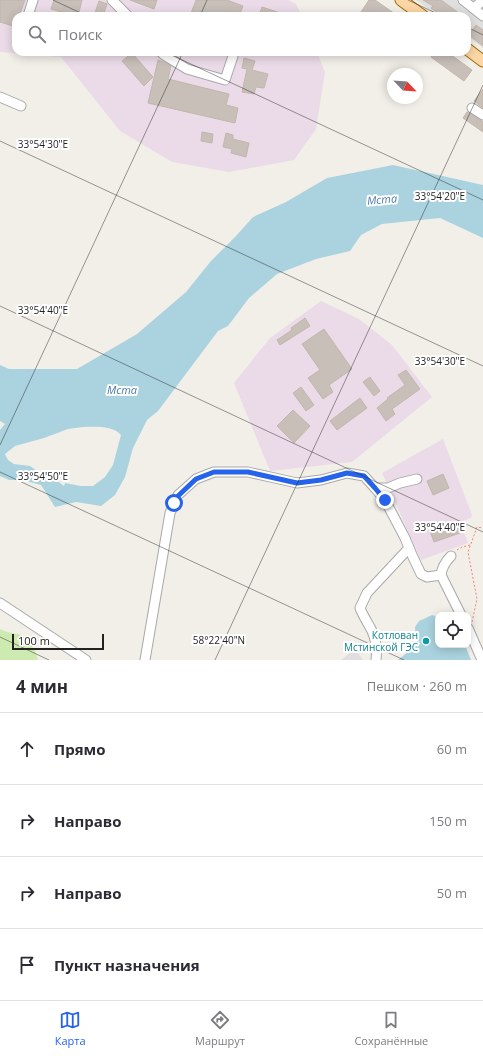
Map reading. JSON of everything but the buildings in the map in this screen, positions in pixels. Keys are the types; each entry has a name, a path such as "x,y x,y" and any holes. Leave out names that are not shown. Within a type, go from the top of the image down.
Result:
{"main road":[{"path":"401,0 418,12"},
{"path":"471,52 483,61"}],"street":[{"path":"29,12 33,0"},
{"path":"112,0 124,12"},
{"path":"463,0 483,16"},
{"path":"473,8 483,1"},
{"path":"166,56 187,69 225,80 233,56"},
{"path":"0,97 21,106"},
{"path":"472,108 483,115"},
{"path":"145,660 170,513 178,496 196,479 214,472 248,472 297,483 321,480 347,473 364,476 385,500 405,538 421,574 427,576 441,575"},
{"path":"375,488 388,488 400,483 417,479"},
{"path":"376,660 373,633 360,608 367,593 409,548"},
{"path":"451,556 442,568 441,575 460,612"},
{"path":"0,603 86,660"},
{"path":"471,635 482,660"}],"path":[{"path":"471,622 477,598 468,552 477,527 483,528"},
{"path":"451,556 462,547 471,545"}],"shaded area":[{"path":"0,0 288,0 296,4 300,12 12,12 12,53 0,52"},
{"path":"416,0 483,0 483,48 471,39 471,12 433,12"},
{"path":"49,56 319,56 325,72 316,129 294,160 229,172 172,162 120,131 61,57"},
{"path":"321,301 359,319 392,345 432,397 352,462 270,471 234,383 270,338"},
{"path":"443,439 472,515 471,518 460,522 468,543 421,560 382,473"},
{"path":"355,649 363,660 341,660"}],"green space":[{"path":"0,629 23,635 35,650 38,660 0,660"}],"water":[{"name":"Мста","path":"393,165 483,185 483,238 440,218 382,224 361,235 350,251 316,259 277,274 249,298 228,326 218,331 158,411 147,420 133,448 125,477 115,495 101,506 76,502 55,507 41,485 22,480 9,480 0,476 0,430 5,424 0,421 0,365 9,369 77,369 137,334 186,292 211,261 253,217 286,202 327,178","holes":["83,427 108,428 121,435 113,465 105,477 93,486 81,486 65,483 64,486 30,466 14,464 8,460 5,454 15,446 44,438 68,429"]},
{"name":"Котлован Мстинской ГЭС","path":"432,615 435,616 435,648 466,648 471,660 398,660 407,653 412,646 415,638 415,627 419,621"}],"place":[{"name":"Котлован Мстинской ГЭС","path":"426,641"}],"route":[{"path":"174,503 178,496 196,479 214,472 248,472 297,483 321,480 347,473 364,476 385,500"}]}
